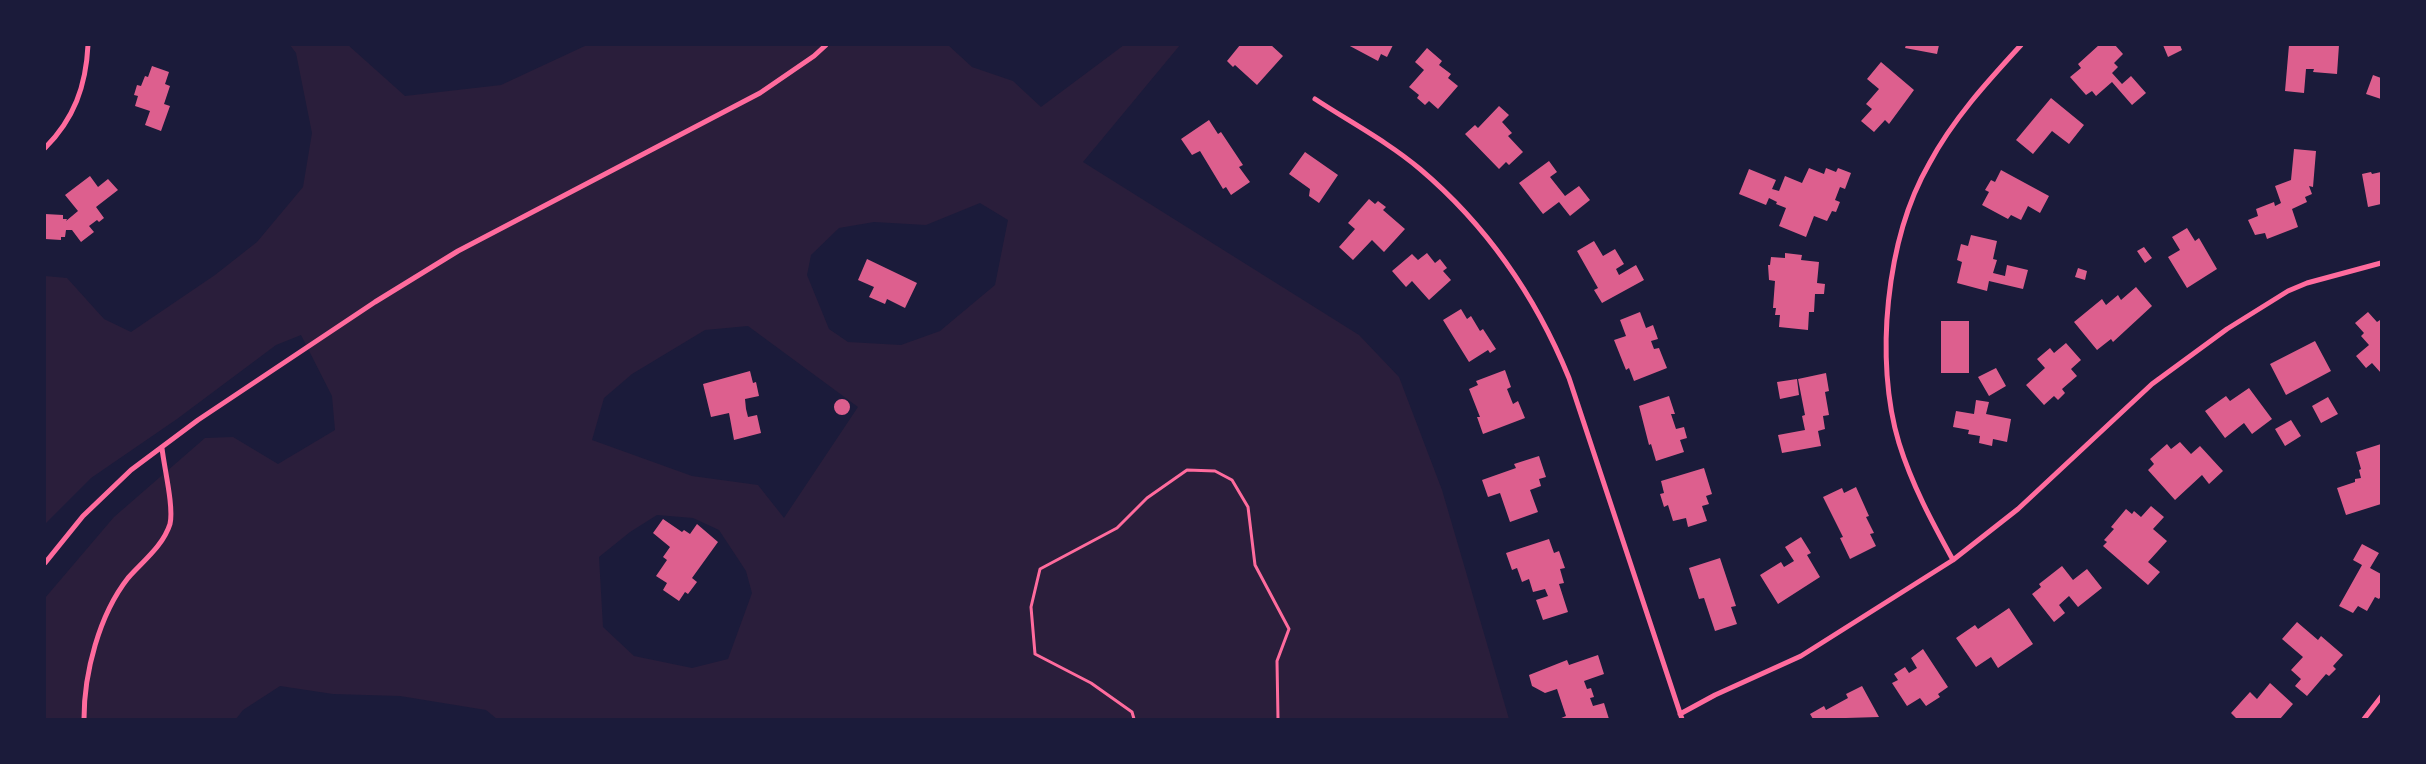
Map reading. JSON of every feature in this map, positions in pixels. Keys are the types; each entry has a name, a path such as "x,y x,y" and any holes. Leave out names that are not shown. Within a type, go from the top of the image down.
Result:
{"street":[{"path":"45,148 64,127 78,100 87,70 88,45"},
{"path":"45,563 83,516 120,480 206,414 375,302 458,251 760,93 814,56 826,45"},
{"path":"1953,560 1924,508 1898,442 1888,377 1886,341 1890,294 1901,235 1915,192 1928,165 1977,93 2022,45"},
{"path":"1315,100 1389,146 1419,168 1460,206 1511,269 1532,300 1557,348 1569,378 1681,717 1715,695 1801,656 1953,560 2018,509 2152,384 2206,343 2288,291 2307,283 2381,263"},
{"path":"84,719 89,675 105,621 128,579 165,536 170,523 172,510 164,473 162,448"},
{"path":"2364,719 2381,697"}],"path":[{"path":"1134,719 1132,712 1091,683 1035,654 1031,607 1040,569 1117,528 1147,498 1187,470 1215,471 1232,480 1248,506 1255,565 1289,629 1277,661 1278,719"}],"shaded area":[{"path":"290,45 348,45 405,96 501,85 587,45 948,45 972,67 1013,81 1041,107 1124,45 1180,45 1083,162 1359,335 1399,377 1442,490 1509,719 497,719 486,710 400,696 333,694 280,686 243,710 236,719 45,719 45,598 114,517 205,438 233,437 278,464 335,430 332,396 301,335 276,345 177,419 91,478 45,524 45,276 67,278 104,319 131,332 215,275 257,242 303,187 312,133 296,53","holes":["980,203 1008,220 995,285 940,331 901,345 848,342 829,329 807,275 811,255 839,228 874,222 926,225","748,326 858,407 784,518 758,485 692,476 592,440 604,398 632,374 705,330","657,515 693,518 719,530 746,571 752,593 728,659 692,668 634,656 603,627 599,557 630,532"]}],"building":[{"path":"1240,45 1271,45 1283,56 1257,85 1235,65 1233,67 1227,61"},
{"path":"1348,45 1393,45 1387,57 1381,54 1378,61"},
{"path":"1906,45 1939,45 1937,54 1905,48"},
{"path":"2099,45 2115,45 2123,54 2114,63 2118,67 2112,73 2122,84 2131,76 2146,93 2132,105 2112,82 2096,96 2092,91 2086,95 2070,77 2081,68 2078,64"},
{"path":"2163,45 2180,45 2182,50 2168,57"},
{"path":"2289,45 2339,45 2337,74 2313,72 2314,69 2306,69 2304,93 2285,91"},
{"path":"1427,48 1442,61 1439,65 1451,74 1448,78 1458,86 1438,109 1429,101 1425,105 1417,98 1419,95 1409,87 1424,70 1415,62"},
{"path":"1881,62 1914,90 1889,124 1885,120 1874,132 1861,121 1872,109 1866,104 1879,89 1867,79"},
{"path":"152,66 169,72 165,84 170,86 164,104 170,106 161,131 145,125 150,111 135,106 138,96 134,95 137,85 141,86 145,76 148,77"},
{"path":"2373,75 2381,78 2381,99 2366,94"},
{"path":"2051,98 2084,125 2069,144 2052,131 2033,154 2016,140"},
{"path":"1499,106 1509,115 1502,122 1512,133 1508,136 1523,152 1509,165 1506,162 1499,169 1465,134 1475,125 1478,128"},
{"path":"1209,120 1218,134 1221,132 1243,165 1239,167 1250,182 1231,195 1226,187 1223,189 1200,151 1192,155 1181,139"},
{"path":"2294,149 2316,151 2313,187 2309,186 2312,194 2305,197 2307,202 2292,209 2298,227 2267,239 2265,233 2255,235 2248,220 2258,216 2256,209 2274,202 2275,206 2281,203 2275,186 2291,180"},
{"path":"1305,152 1338,175 1319,203 1309,196 1310,189 1289,174"},
{"path":"1549,161 1557,172 1550,177 1565,196 1579,186 1590,200 1570,216 1559,202 1543,214 1519,183"},
{"path":"1809,168 1824,174 1826,168 1836,172 1838,168 1851,173 1845,189 1840,187 1835,200 1840,202 1836,212 1832,211 1827,221 1814,216 1806,237 1779,226 1786,208 1776,204 1777,202 1769,198 1766,205 1739,194 1749,169 1776,180 1772,189 1779,191 1785,176 1802,183"},
{"path":"2001,170 2049,196 2040,213 2028,206 2021,220 2011,215 2008,219 1982,205 1989,192 1985,190 1991,180 1995,182"},
{"path":"2371,172 2372,174 2381,172 2381,204 2368,207 2362,174"},
{"path":"90,176 98,187 108,179 118,190 96,207 104,218 99,222 97,220 89,226 94,232 81,242 72,230 66,230 65,237 61,237 61,240 45,239 45,214 63,215 63,219 67,219 66,221 78,211 65,195"},
{"path":"1369,199 1375,204 1378,201 1386,207 1383,210 1405,229 1384,252 1372,240 1353,260 1339,247 1355,229 1348,223"},
{"path":"2187,228 2195,241 2199,238 2217,269 2187,288 2168,257 2180,250 2172,237"},
{"path":"1971,235 1997,241 1993,259 1997,260 1993,273 2005,276 2007,265 2028,270 2023,289 1989,281 1987,291 1957,283 1962,262 1957,260 1961,244 1968,246"},
{"path":"1594,241 1603,256 1615,249 1624,264 1616,269 1619,275 1636,265 1644,280 1602,303 1594,290 1598,288 1577,251"},
{"path":"2144,247 2152,258 2145,263 2137,251"},
{"path":"1427,253 1435,263 1440,259 1447,268 1443,271 1451,280 1429,300 1412,281 1406,287 1392,271 1412,254 1418,260"},
{"path":"1785,253 1802,255 1801,260 1819,262 1817,283 1825,284 1824,294 1815,294 1814,312 1809,312 1808,330 1779,327 1780,315 1775,315 1776,308 1773,308 1775,281 1769,280 1768,265 1770,265 1771,257 1785,258"},
{"path":"867,259 917,283 905,308 887,299 885,304 869,297 874,287 858,280"},
{"path":"2078,268 2087,271 2085,280 2075,277"},
{"path":"2136,287 2152,306 2113,342 2111,339 2097,350 2074,322 2102,299 2106,305 2118,295 2121,300"},
{"path":"1461,309 1467,319 1471,316 1480,331 1483,329 1496,349 1490,353 1488,350 1469,362 1443,320"},
{"path":"1640,312 1646,328 1653,325 1658,339 1651,341 1654,349 1659,348 1667,368 1634,381 1629,368 1626,370 1614,340 1626,336 1620,320"},
{"path":"2368,312 2377,322 2381,321 2381,373 2372,363 2366,368 2356,356 2369,345 2361,336 2364,333 2355,323"},
{"path":"1941,321 1969,321 1969,373 1941,373"},
{"path":"2315,341 2331,371 2286,395 2270,364"},
{"path":"2066,343 2081,360 2071,369 2077,376 2062,389 2065,393 2058,400 2054,396 2044,405 2026,385 2045,368 2037,359 2050,348 2054,353"},
{"path":"1996,368 2006,386 1989,396 1978,377"},
{"path":"1505,370 1511,387 1507,389 1513,404 1518,401 1525,418 1483,434 1477,417 1480,417 1469,389 1478,385 1476,381"},
{"path":"750,371 753,383 756,382 759,396 745,399 746,409 748,417 757,415 761,433 734,440 729,413 711,417 703,384"},
{"path":"1826,373 1829,391 1825,392 1829,415 1823,416 1825,429 1818,431 1821,446 1782,453 1778,435 1805,430 1802,416 1805,415 1798,379"},
{"path":"1797,379 1799,395 1780,399 1777,382"},
{"path":"2249,388 2272,419 2252,434 2244,423 2225,438 2205,411 2226,396 2230,401"},
{"path":"1669,396 1675,414 1671,414 1676,429 1684,427 1687,438 1680,440 1684,452 1656,461 1651,444 1649,445 1639,406"},
{"path":"2328,397 2338,414 2321,423 2312,406"},
{"path":"842,399 850,407 842,415 834,407"},
{"path":"1976,400 1989,402 1986,414 2011,419 2007,442 1993,439 1992,446 1979,443 1980,436 1968,434 1969,430 1953,427 1956,411 1974,414"},
{"path":"2291,420 2301,436 2285,446 2275,429"},
{"path":"2180,442 2191,454 2200,446 2223,471 2209,484 2202,475 2175,500 2148,470 2154,464 2150,459 2167,444 2171,449"},
{"path":"2381,444 2381,504 2346,515 2337,488 2361,478 2359,470 2361,469 2356,452"},
{"path":"1539,456 1546,477 1539,479 1541,486 1530,490 1538,512 1510,522 1500,493 1488,497 1482,480 1516,468 1514,464"},
{"path":"1704,468 1712,494 1706,496 1709,504 1702,506 1707,521 1688,527 1686,518 1673,521 1668,505 1664,507 1660,494 1664,493 1661,481"},
{"path":"1856,487 1869,516 1866,517 1874,533 1870,534 1876,546 1850,559 1840,538 1843,537 1823,497 1842,488 1844,493"},
{"path":"2151,506 2164,517 2153,529 2167,541 2148,562 2160,572 2148,585 2103,546 2107,542 2104,540 2114,529 2111,527 2126,509 2132,514 2134,511 2141,517"},
{"path":"663,519 682,532 684,530 690,534 697,524 718,542 692,578 697,582 688,594 685,592 679,601 663,590 667,583 656,576 667,560 663,557 670,547 653,533"},
{"path":"1801,537 1811,553 1807,555 1820,577 1778,604 1760,575 1781,562 1784,567 1794,561 1785,547"},
{"path":"1549,539 1554,553 1559,551 1565,568 1560,569 1564,583 1559,584 1568,612 1543,620 1536,600 1548,596 1545,589 1533,592 1529,579 1522,582 1517,568 1512,570 1506,553"},
{"path":"2362,544 2379,553 2370,568 2381,574 2381,596 2379,599 2375,597 2367,611 2358,606 2353,613 2339,606 2362,565 2353,560"},
{"path":"1720,558 1736,606 1731,607 1737,624 1715,631 1704,598 1699,599 1689,568"},
{"path":"2062,566 2073,580 2087,569 2102,588 2078,607 2069,596 2059,605 2065,613 2054,622 2032,594 2041,587 2039,584"},
{"path":"2009,608 2033,644 1998,668 1991,657 1976,667 1956,638 1975,625 1978,629"},
{"path":"2297,622 2318,640 2321,636 2343,655 2333,666 2336,669 2329,676 2326,674 2307,696 2295,686 2301,679 2291,670 2303,657 2282,639"},
{"path":"1923,649 1948,687 1938,694 1940,697 1926,706 1920,698 1907,706 1892,683 1898,680 1894,674 1905,667 1909,673 1917,668 1911,658"},
{"path":"1598,655 1604,674 1584,681 1587,689 1591,688 1594,697 1590,698 1593,706 1604,703 1609,719 1559,719 1566,716 1557,689 1545,693 1532,686 1529,675 1567,660 1569,665"},
{"path":"2270,683 2293,704 2280,719 2237,719 2231,713 2250,692 2257,699"},
{"path":"1862,686 1879,717 1813,719 1810,714 1824,706 1826,710 1848,698 1846,694"}]}
